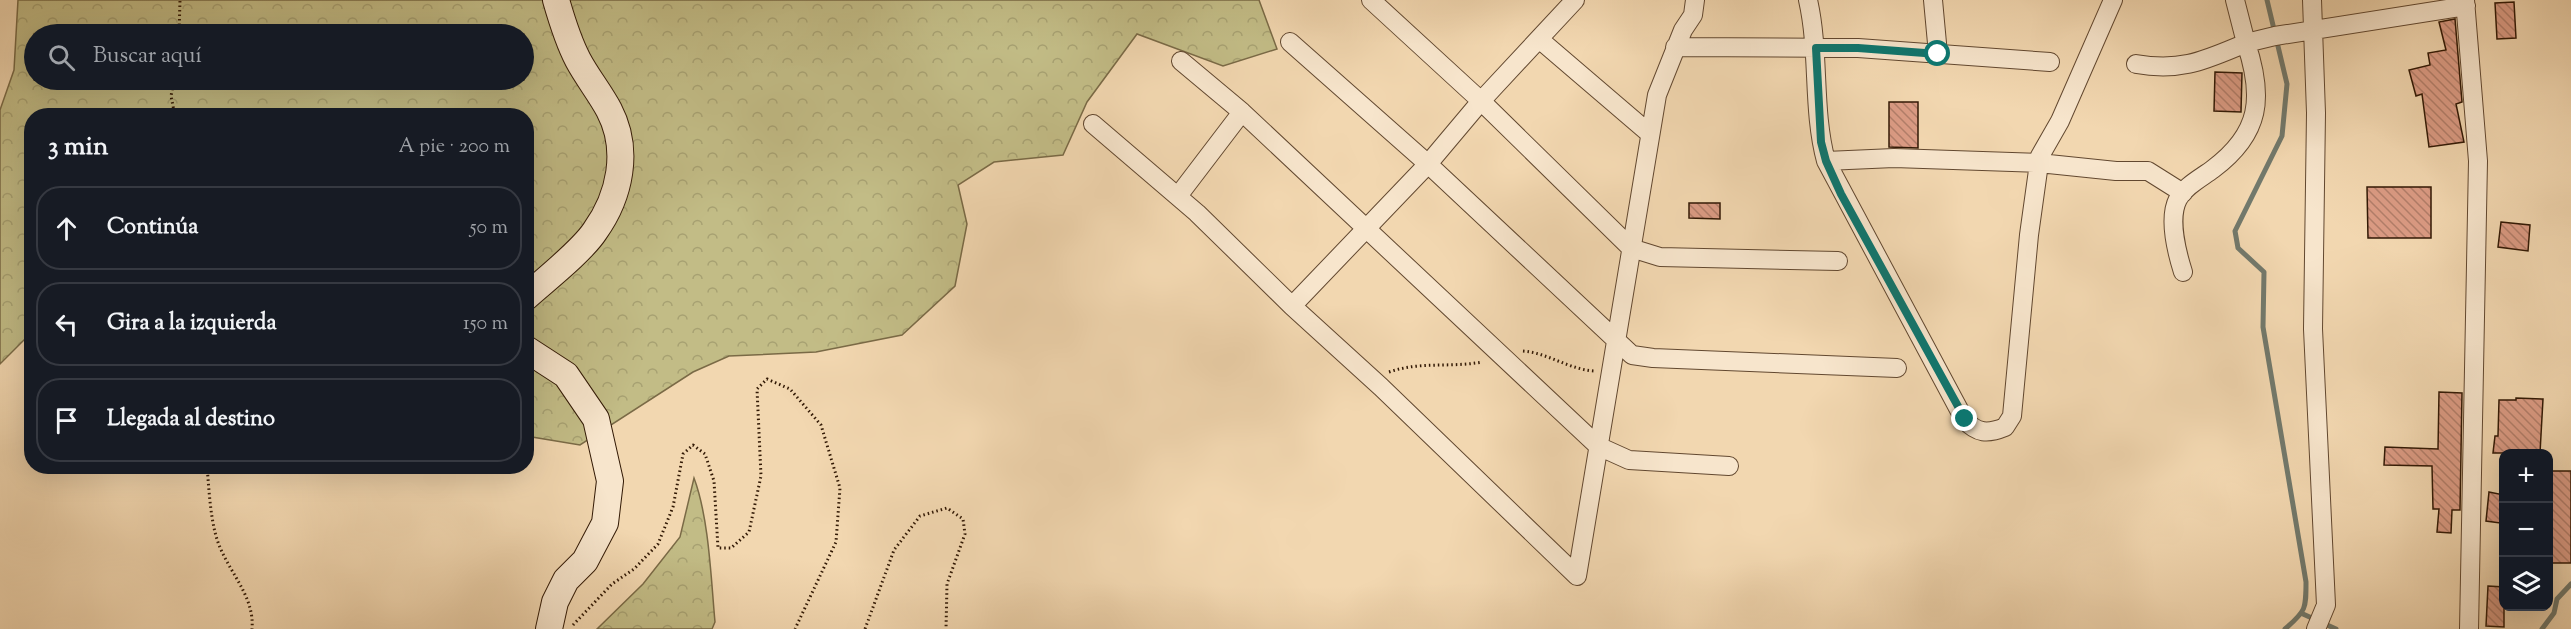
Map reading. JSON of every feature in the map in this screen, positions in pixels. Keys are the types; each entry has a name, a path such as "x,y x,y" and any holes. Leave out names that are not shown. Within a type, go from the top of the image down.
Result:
{"street":[{"path":"534,289 595,232 615,194 620,169 621,145 610,112 578,60 562,22 556,0"},
{"path":"1371,0 1482,100 1631,248 1660,257 1838,261"},
{"path":"1292,306 1428,164 1482,100 1575,0"},
{"path":"1094,124 1178,196 1577,576 1657,95 1676,47 1693,15 1695,0"},
{"path":"1808,0 1816,48 1821,142 1826,161 1965,419 1972,429 1985,433 2005,427 2012,416 2029,235 2039,163 2113,0"},
{"path":"1933,0 1938,54"},
{"path":"2183,272 2175,246 2177,201 2183,193 2234,153 2248,130 2258,97 2255,69 2235,0"},
{"path":"2312,0 2316,113 2313,329 2326,605 2316,629"},
{"path":"2136,64 2156,68 2192,65 2246,43 2466,3 2478,161 2469,629"},
{"path":"1539,39 1650,134"},
{"path":"1290,42 1428,164 1615,342 1632,355 1653,358 1897,368"},
{"path":"1676,47 1858,48 2050,62"},
{"path":"1181,60 1242,112 1368,228 1598,446 1629,460 1729,466"},
{"path":"1178,196 1242,112"},
{"path":"1826,161 1894,158 2039,163 2116,171 2148,171 2183,193"},
{"path":"534,354 566,375 596,419 610,481 605,523 585,561 566,580 555,602 549,629"}],"path":[{"path":"179,24 180,0"},
{"path":"172,90 173,108"},
{"path":"572,629 612,584 634,569 658,544 673,507 682,454 693,445 705,454 714,481 718,548 731,548 749,532 761,476 757,389 767,379 790,389 820,425 840,488 837,542 795,629"},
{"path":"208,474 216,536 230,570 253,612 252,629"},
{"path":"865,629 894,550 920,516 947,508 963,519 964,534 947,584 946,629"}],"green space":[{"path":"18,0 1259,0 1277,49 1223,66 1137,34 1087,102 1063,155 994,162 958,185 967,224 955,286 902,335 816,352 729,356 693,372 580,445 534,437 534,108 24,108 24,340 0,364 0,110 14,70"},
{"path":"694,478 703,511 709,549 715,622 712,629 597,629 643,584 680,537"}],"building":[{"path":"2514,2 2516,38 2497,39 2495,3"},
{"path":"2455,19 2462,102 2456,104 2464,142 2429,147 2422,94 2416,96 2409,70 2430,65 2428,53 2446,50 2439,22"},
{"path":"2215,72 2242,73 2241,112 2214,111"},
{"path":"1889,102 1918,102 1918,148 1889,147"},
{"path":"2367,187 2431,187 2431,238 2368,238"},
{"path":"1689,203 1720,203 1720,219 1689,218"},
{"path":"2501,222 2530,225 2528,251 2498,247"},
{"path":"2439,392 2462,393 2460,510 2452,510 2451,533 2437,532 2439,509 2433,509 2432,466 2384,465 2385,447 2438,449"},
{"path":"2516,398 2543,399 2540,449 2499,449 2499,453 2493,453 2495,436 2498,436 2499,400 2516,400"},
{"path":"2553,471 2571,471 2571,563 2553,563"},
{"path":"2489,492 2499,494 2499,523 2486,521"},
{"path":"2488,586 2499,587 2499,611 2504,611 2504,627 2486,626"}],"waterway":[{"path":"2267,0 2287,84 2282,136 2235,231 2238,248 2264,272 2263,327 2306,582 2303,609 2285,629"},
{"path":"2542,629 2554,613 2557,599 2571,584"},
{"path":"2303,614 2336,629"}],"route":[{"path":"1938,54 1858,48 1816,48 1821,142 1826,161 1841,194 1965,419"}]}
